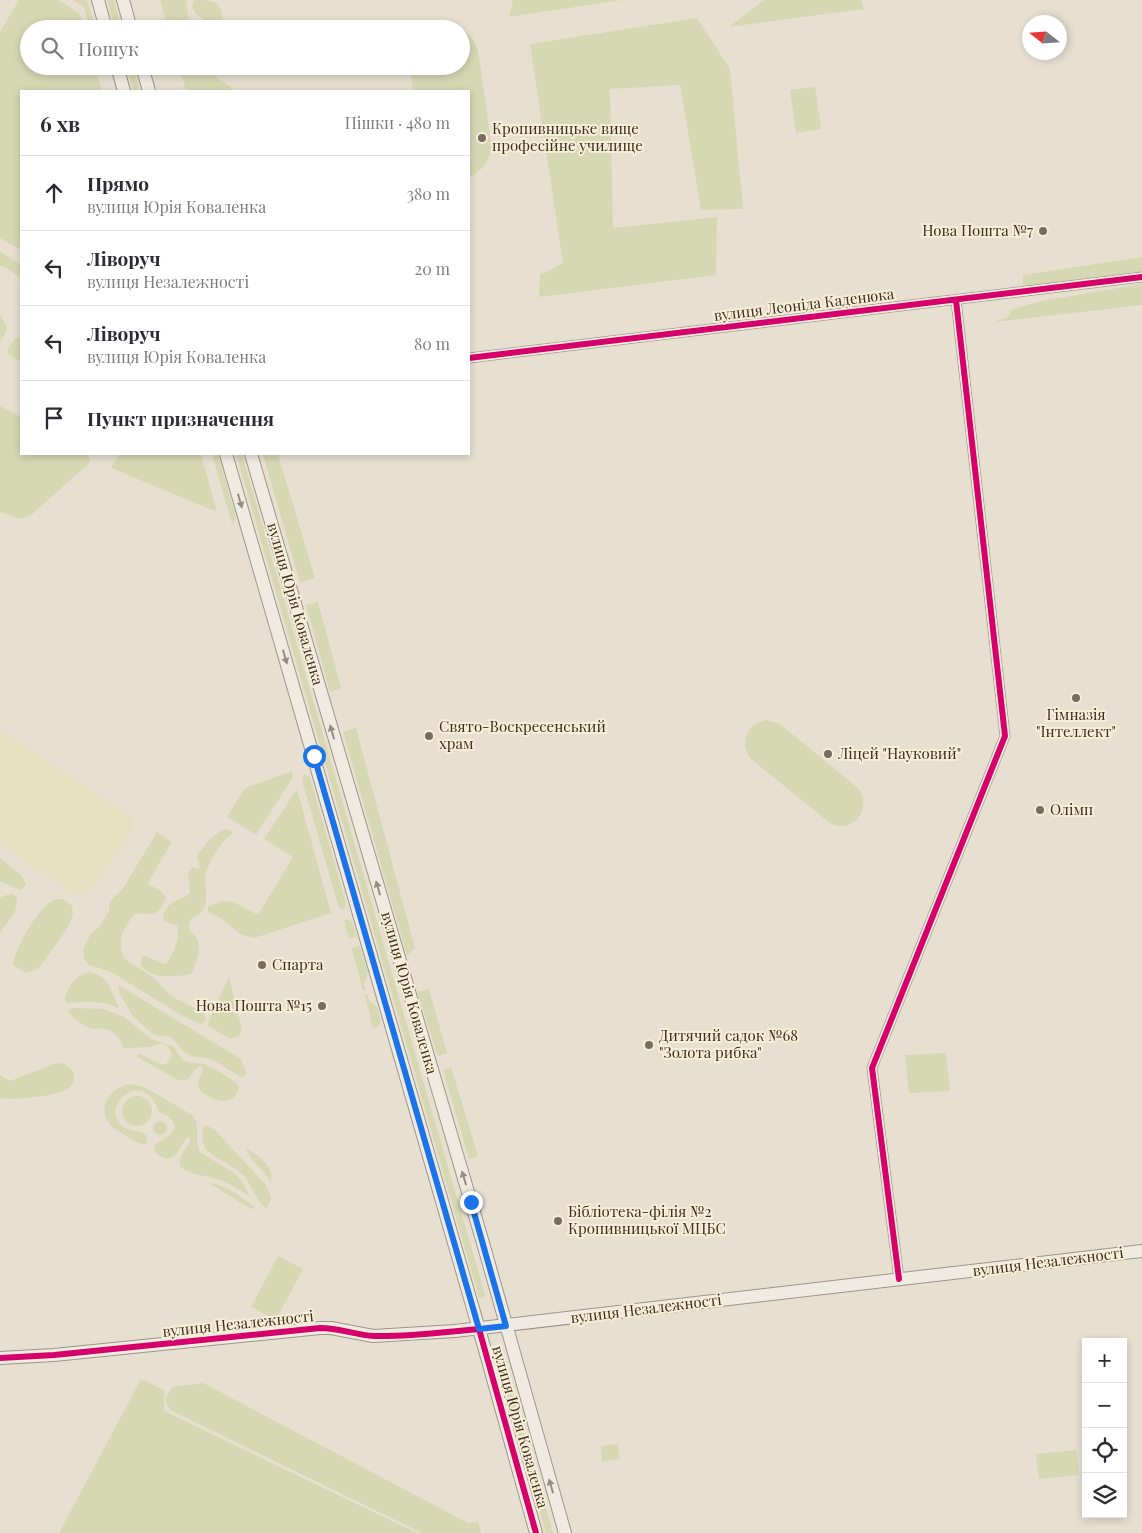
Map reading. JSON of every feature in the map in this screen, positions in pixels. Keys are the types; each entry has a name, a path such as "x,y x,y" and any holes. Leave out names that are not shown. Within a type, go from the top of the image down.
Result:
{"main road":[{"path":"98,0 104,20"},
{"path":"123,0 129,20"},
{"path":"120,75 124,90"},
{"path":"145,75 149,90"},
{"name":"вулиця Юрія Коваленка","path":"226,455 479,1329 536,1533"},
{"name":"вулиця Юрія Коваленка","path":"251,455 565,1533"},
{"name":"вулиця Незалежності","path":"0,1358 54,1355 320,1328 331,1328 373,1336 479,1329 1142,1250"}],"street":[{"name":"вулиця Леоніда Каденюка","path":"470,358 1142,277"},
{"path":"898,1279 872,1068 1004,736 956,300"}],"shaded area":[{"path":"0,730 127,814 132,821 133,827 131,832 92,889 84,894 72,892 0,844"}],"green space":[{"path":"19,0 58,0 79,13 82,20 20,20 20,75 98,75 102,90 20,90 20,249 0,238 0,32"},
{"path":"73,0 87,0 93,20 88,20 84,7"},
{"path":"107,0 114,0 120,20 113,20"},
{"path":"160,0 186,0 189,20 166,20"},
{"path":"194,0 215,2 220,8 223,20 205,20 196,14 192,7"},
{"path":"513,0 622,0 509,17"},
{"path":"766,0 861,0 864,9 729,27"},
{"path":"697,18 730,69 743,209 701,210 680,85 610,89 613,228 717,217 716,275 539,297 540,275 563,263 530,44"},
{"path":"470,36 472,38 478,50 492,150 484,166 477,172 470,176 470,90 413,90 411,75 470,75"},
{"path":"129,75 136,75 140,90 133,90"},
{"path":"182,75 213,75 231,87 231,90 186,90"},
{"path":"815,87 821,129 796,133 790,90"},
{"path":"0,251 20,264 20,277 3,266 0,266"},
{"path":"1142,257 1142,272 1023,286 1023,275"},
{"path":"1142,284 1142,305 994,322 1008,317 1011,310 1041,301"},
{"path":"0,315 7,327 0,342"},
{"path":"20,337 20,361 9,355 7,351 15,338"},
{"path":"0,406 20,416 20,455 88,455 90,460 88,465 30,516 19,519 0,512"},
{"path":"118,455 201,455 217,512 111,468"},
{"path":"212,455 218,455 236,517 232,524"},
{"path":"236,455 242,455 485,1295 483,1299 479,1297"},
{"path":"263,455 278,455 315,578 300,583"},
{"path":"318,602 341,688 330,692 306,605"},
{"path":"766,720 780,724 858,788 863,803 862,811 854,822 839,826 831,824 751,759 747,753 745,740 754,725"},
{"path":"356,728 415,948 407,956 343,732"},
{"path":"292,771 293,777 256,835 227,817 245,788"},
{"path":"304,774 310,777 346,903 345,908 342,910 338,905 302,780"},
{"path":"297,789 331,913 254,938 240,934 222,919 208,912 208,907 215,903 228,901 258,915 293,857 264,839"},
{"path":"224,829 233,831 220,846 211,861 205,878 206,903 202,911 192,918 189,925 189,929 196,937 199,946 197,961 191,974 159,976 150,973 141,967 143,955 163,964 167,963 177,942 178,928 176,925 165,921 163,916 165,911 171,904 190,893 188,872 193,867 200,869 197,856 216,834"},
{"path":"157,832 172,842 147,884 160,890 166,898 161,908 155,913 136,913 122,934 122,952 125,959 154,978 171,996 204,1013 206,1018 200,1024 181,1015 111,972 89,965 84,958 83,949 90,935 99,927 109,911 109,904 122,890"},
{"path":"0,858 22,876 26,885 20,890 0,881"},
{"path":"13,894 17,898 15,912 0,933 0,898"},
{"path":"63,899 72,906 73,914 69,925 38,969 26,973 13,965 22,940 40,912 53,900"},
{"path":"348,919 352,922 357,937 349,939 344,920"},
{"path":"360,946 368,973 364,984 366,990 363,991 352,948"},
{"path":"91,972 100,976 108,983 119,1008 104,1003 67,1003 65,1001 73,982 81,975"},
{"path":"229,977 242,1030 239,1036 230,1039 207,1025"},
{"path":"118,985 241,1059 247,1074 242,1078 211,1059 192,1056 184,1052 171,1037 155,1035 132,1015 120,994"},
{"path":"429,989 447,1053 438,1056 417,992"},
{"path":"367,994 369,1000 377,1007 381,1022 378,1027 373,1028 365,995"},
{"path":"73,1008 103,1009 123,1016 151,1039 173,1046 182,1059 187,1062 204,1064 234,1081 239,1086 235,1096 227,1101 223,1101 213,1099 200,1091 198,1082 203,1070 201,1066 187,1080 178,1080 137,1057 138,1054 158,1063 166,1064 172,1056 167,1046 160,1043 150,1047 124,1048 117,1036 109,1030 93,1029 78,1022 67,1010"},
{"path":"946,1053 950,1091 909,1093 905,1055"},
{"path":"56,1063 65,1064 74,1072 73,1082 70,1087 57,1093 36,1097 0,1098 0,1075 10,1081"},
{"path":"451,1067 478,1156 469,1159 443,1070"},
{"path":"128,1084 148,1089 192,1115 197,1123 197,1142 200,1152 234,1173 241,1180 250,1196 223,1181 182,1168 180,1159 191,1140 187,1137 173,1157 165,1158 157,1154 155,1145 171,1134 175,1127 167,1115 159,1111 151,1097 142,1091 127,1093 121,1098 116,1112 117,1119 122,1126 144,1134 147,1136 147,1142 145,1144 138,1143 111,1126 105,1113 107,1101 115,1090"},
{"path":"137,1096 143,1097 151,1105 151,1117 143,1125 137,1126 131,1125 123,1117 122,1111 123,1105 131,1097"},
{"path":"157,1121 163,1121 167,1128 163,1135 157,1135 153,1131 153,1125"},
{"path":"206,1125 215,1130 266,1185 271,1198 267,1208 260,1203 248,1181 241,1173 206,1150 202,1136 203,1127"},
{"path":"245,1147 264,1161 270,1170 271,1181 251,1158"},
{"path":"209,1183 227,1188 256,1209 249,1208"},
{"path":"278,1256 303,1269 276,1320 251,1307"},
{"path":"499,1357 503,1359 553,1533 546,1533 497,1361"},
{"path":"141,1379 164,1390 164,1411 417,1533 59,1533"},
{"path":"203,1383 468,1523 478,1522 481,1533 422,1533 170,1410 165,1399 173,1387"},
{"path":"618,1444 620,1459 602,1461 601,1446"},
{"path":"1076,1450 1079,1475 1039,1479 1036,1454"}],"cycle path":[{"path":"470,358 1142,277"},
{"path":"899,1279 872,1068 1005,736 956,300"},
{"path":"0,1358 54,1355 320,1328 374,1336 413,1335 479,1329 536,1533"}],"place":[{"name":"Кропивницьке вище професійне училище","path":"482,138"},
{"name":"Нова Пошта №7","path":"1043,231"},
{"name":"Гімназія \"Інтеллект\"","path":"1076,698"},
{"name":"Свято-Воскресенський храм","path":"429,736"},
{"name":"Ліцей \"Науковий\"","path":"828,754"},
{"name":"Олімп","path":"1040,810"},
{"name":"Спарта","path":"262,965"},
{"name":"Нова Пошта №15","path":"322,1006"},
{"name":"Дитячий садок №68 \"Золота рибка\"","path":"649,1045"},
{"name":"Бібліотека-філія №2 Кропивницької МЦБС","path":"558,1221"}],"route":[{"path":"314,756 479,1329 506,1326 471,1202"}]}
